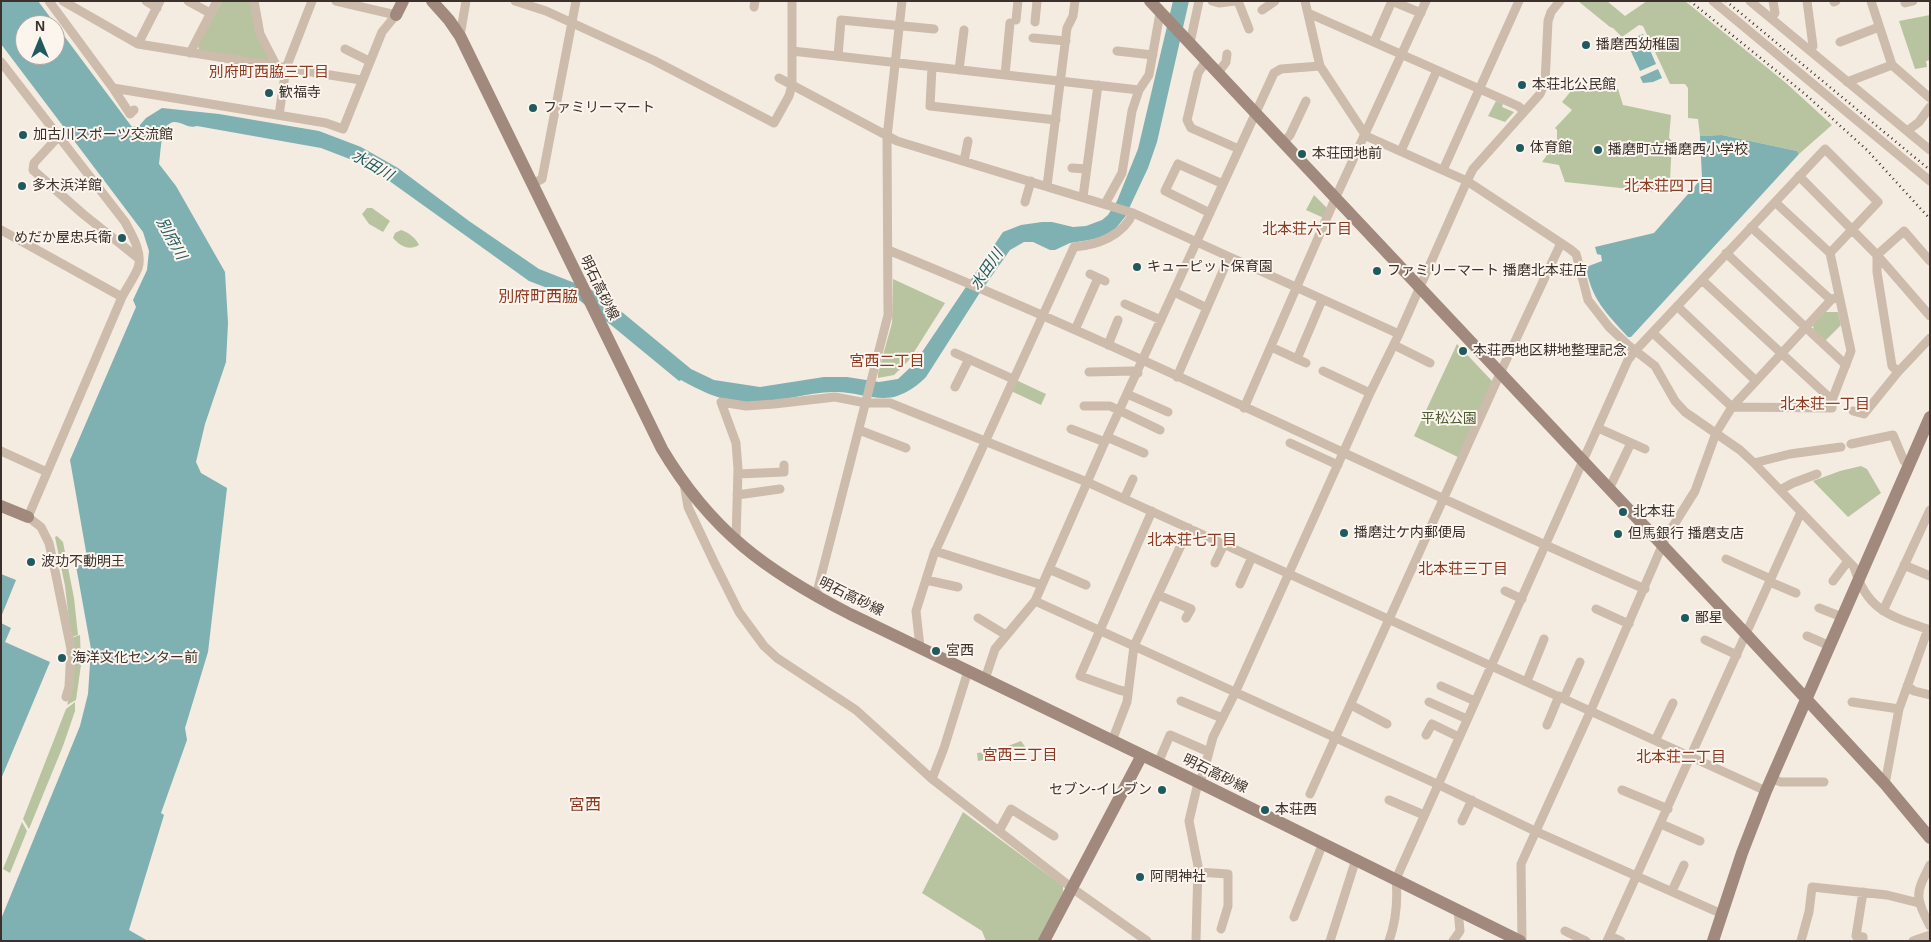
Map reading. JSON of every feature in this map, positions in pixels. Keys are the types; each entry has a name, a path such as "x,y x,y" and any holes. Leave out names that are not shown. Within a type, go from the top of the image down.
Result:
{"street":[{"path":"63,1 138,44 361,80"},
{"path":"138,44 159,5 146,1"},
{"path":"188,1 210,14"},
{"path":"190,53 217,1"},
{"path":"254,1 260,34 277,67"},
{"path":"279,115 286,68 312,1"},
{"path":"336,1 396,15"},
{"path":"113,88 326,123 343,129 361,80 382,32 396,15 403,1"},
{"name":"明石高砂線","path":"432,1 460,36 649,425 684,484 713,519 760,562 816,596 1521,941"},
{"path":"460,36 466,1"},
{"path":"517,1 572,22 653,60 774,123 789,96 792,85 792,1"},
{"path":"532,184 542,179 576,1"},
{"path":"816,596 888,316 887,137 902,1"},
{"path":"1004,75 1018,1"},
{"path":"1035,22 1037,1"},
{"path":"1048,186 1067,28 1073,16 1075,1"},
{"path":"1150,1 1583,463 1663,544 1885,784 1930,838"},
{"path":"1190,43 1199,1"},
{"path":"1212,1 1219,3 1236,1 1249,29"},
{"path":"1262,10 1275,1"},
{"path":"1305,1 1320,66 1366,136 1467,181 1576,254 1588,300 1609,327 1655,366 1675,401 1685,412 1740,450 1754,463 1854,567 1858,582 1871,602 1889,616 1929,630 1899,709 1885,784"},
{"path":"1374,42 1392,1 1421,13"},
{"path":"1244,408 1335,200 1366,136 1426,1"},
{"path":"1442,170 1519,1"},
{"path":"1196,941 1198,872 1189,821 1213,737 1235,693 1370,393 1394,345 1467,181 1473,170 1540,94 1545,83 1548,21 1551,12 1560,1"},
{"path":"1713,1 1930,181"},
{"path":"1750,1 1930,150"},
{"path":"1771,18 1775,13 1772,1"},
{"path":"1807,1 1813,46 1810,50"},
{"path":"1871,1 1892,65 1930,98"},
{"path":"54,4 130,114 134,110"},
{"path":"1105,204 1122,173 1132,111 1139,90 1149,75 1160,13"},
{"path":"1308,13 1518,106 1524,112"},
{"path":"838,56 841,20 934,29"},
{"path":"1840,42 1880,27"},
{"path":"960,70 964,30"},
{"path":"1033,38 1066,41"},
{"path":"345,49 369,61"},
{"path":"792,51 1139,90"},
{"path":"1117,52 1153,55"},
{"path":"1217,74 1226,62 1227,54"},
{"path":"1206,61 1198,73 1187,120 1191,128 1239,150"},
{"path":"1,62 125,222 136,242 138,258 138,267 122,297 28,517"},
{"path":"1847,82 1892,65"},
{"path":"985,679 995,649 1035,601 1196,242 1255,113 1277,70 1320,66"},
{"path":"932,67 930,106 1056,120"},
{"path":"1401,151 1437,70"},
{"path":"779,78 887,137 1133,213 1399,334"},
{"path":"1083,197 1098,86"},
{"path":"1182,95 1192,96"},
{"path":"1283,143 1290,135 1306,101"},
{"path":"1907,131 1919,122 1930,108"},
{"path":"58,136 34,163 33,170 83,214 138,258"},
{"path":"964,161 968,141"},
{"path":"1388,941 1398,896 1396,879 1628,360 1825,150 1878,202 1830,253"},
{"path":"1210,213 1165,191 1178,164 1223,184"},
{"path":"1072,168 1086,169"},
{"path":"1799,176 1878,255 1930,316"},
{"path":"1025,202 1031,181"},
{"path":"1653,333 1732,407 1832,408 1832,400 1851,351 1835,298 1830,253 1775,202"},
{"path":"920,647 916,611 935,552 1074,247 1104,241 1126,225 1133,213"},
{"path":"1751,227 1835,298"},
{"path":"1,230 122,297"},
{"path":"1898,372 1892,366 1877,272 1878,255 1904,231 1930,261"},
{"path":"1310,794 1561,243"},
{"path":"888,250 1075,330 1546,546 1645,588"},
{"path":"1726,254 1846,365"},
{"path":"1177,377 1229,257"},
{"path":"1075,330 1098,278"},
{"path":"1702,280 1832,400"},
{"path":"1174,292 1207,308"},
{"path":"1521,941 1521,864 1591,710 1663,544 1696,490 1716,433 1732,407 1755,380 1835,298"},
{"path":"1297,359 1322,300"},
{"path":"1125,304 1161,320"},
{"path":"1678,306 1755,380"},
{"path":"1108,345 1118,320"},
{"path":"1853,411 1864,414 1898,372 1930,338"},
{"path":"1394,345 1430,363"},
{"path":"1271,347 1306,363"},
{"path":"955,353 1013,379"},
{"path":"954,387 970,360"},
{"path":"1089,372 1133,371 1138,373"},
{"path":"1324,371 1370,393"},
{"path":"1127,394 1168,412"},
{"path":"736,540 738,474 736,443 721,402 746,406 835,396 866,404 890,403 1087,482 1692,756 1769,785 1781,782 1824,782"},
{"path":"1084,406 1110,406 1160,430"},
{"path":"1713,941 1742,854 1769,785 1930,417"},
{"path":"1598,428 1645,449"},
{"path":"1071,429 1144,453"},
{"path":"859,430 906,448"},
{"path":"1851,444 1893,435 1904,461 1909,464"},
{"path":"1290,443 1338,465"},
{"path":"1608,489 1631,443"},
{"path":"1754,463 1790,454 1841,447"},
{"path":"1,451 47,472"},
{"path":"738,474 778,468"},
{"path":"1780,490 1816,474"},
{"path":"1124,499 1133,479"},
{"path":"684,484 688,507 738,612 764,646 777,658 856,710 932,779 1072,888 1147,941"},
{"path":"737,495 780,489"},
{"path":"1,506 28,517 41,527 49,543 71,650 69,687 66,697"},
{"path":"1883,611 1930,510"},
{"path":"1128,692 1080,676 1152,511"},
{"path":"1621,941 1609,938 1801,512"},
{"path":"1112,741 1127,702 1134,646 1189,528"},
{"path":"1215,562 1224,544"},
{"path":"935,552 1042,585"},
{"path":"1240,584 1252,557"},
{"path":"1726,559 1796,593"},
{"path":"1833,581 1848,562"},
{"path":"1904,565 1930,576"},
{"path":"1049,569 1086,585"},
{"path":"926,580 958,587"},
{"path":"1505,591 1522,599"},
{"path":"1158,595 1190,609 1186,618"},
{"path":"1035,601 1472,800 1535,831 1722,914"},
{"path":"1596,608 1629,624"},
{"path":"1819,608 1842,617"},
{"path":"978,618 1006,635"},
{"path":"1808,636 1830,646"},
{"path":"1527,681 1544,639"},
{"path":"1705,640 1737,655"},
{"path":"1547,725 1580,662"},
{"path":"932,779 944,748 968,671"},
{"path":"1441,686 1475,701"},
{"path":"1907,686 1914,691 1930,695"},
{"path":"1181,700 1222,718"},
{"path":"1429,702 1467,719"},
{"path":"1852,702 1899,709"},
{"path":"1656,739 1673,703"},
{"path":"1351,705 1387,724"},
{"path":"1426,735 1432,724 1459,737"},
{"path":"1158,763 1170,735 1209,752"},
{"path":"1044,941 1142,756"},
{"path":"1813,771 1813,782"},
{"path":"1622,790 1668,809"},
{"path":"1389,800 1424,815"},
{"path":"1462,821 1472,800"},
{"path":"999,831 1011,809 1054,836"},
{"path":"1661,824 1700,841"},
{"path":"1294,917 1323,843"},
{"path":"1331,940 1356,859"},
{"path":"1672,891 1684,865"},
{"path":"1930,865 1918,894 1919,903 1930,926"},
{"path":"1198,872 1228,874 1228,906 1221,929"},
{"path":"1801,941 1809,912 1812,887 1886,895 1919,903"},
{"path":"1863,892 1856,936 1863,937 1864,941"},
{"path":"1453,941 1460,931 1458,910"},
{"path":"1565,931 1586,941"},
{"path":"1913,941 1930,935"}],"green space":[{"path":"222,1 252,1 271,62 199,50 198,45"},
{"path":"1578,1 1607,1 1625,16 1647,1 1685,1 1786,83 1832,125 1799,154 1797,151 1722,135 1700,136 1698,119 1688,118 1688,88 1685,84 1670,84 1643,26 1639,25 1622,37"},
{"path":"1930,15 1930,60 1926,61 1927,67 1915,69 1899,21"},
{"path":"1576,85 1618,89 1623,105 1671,115 1669,138 1672,141 1670,180 1657,192 1565,182 1559,165 1542,162 1557,141 1557,130 1555,128 1572,110 1562,102"},
{"path":"1496,101 1503,104 1502,107 1514,112 1505,122 1488,116"},
{"path":"1314,195 1328,209 1324,218 1306,210"},
{"path":"367,208 372,208 390,221 383,232 369,224 362,214"},
{"path":"401,230 412,236 419,245 408,248 393,238 395,233"},
{"path":"893,279 945,303 909,360 894,375 878,378 892,323"},
{"path":"1825,312 1838,312 1841,325 1825,341 1814,330 1813,325"},
{"name":"平松公園","path":"1457,344 1492,381 1460,458 1414,436"},
{"path":"1016,380 1046,394 1041,405 1011,391"},
{"path":"1861,466 1867,469 1881,493 1848,517 1813,481"},
{"path":"57,536 63,542 74,598 78,635 71,637 65,586 55,537"},
{"path":"80,635 81,665 76,700 67,705 72,688 71,638"},
{"path":"75,702 75,711 63,746 29,829 23,819 66,709"},
{"path":"1021,741 1026,748 1003,756 978,761 977,753 995,751"},
{"path":"963,812 1063,886 1063,892 1038,941 986,941 982,931 922,893"},
{"path":"22,822 27,831 10,873 3,869"}],"water":[{"path":"1,1 38,1 48,15 15,15 15,63 1,44"},
{"path":"1173,1 1189,1 1157,142 1148,168 1125,217 1116,228 1102,238 1070,243 1055,250 1050,250 1033,242 1024,242 1010,250 979,294 926,377 909,390 890,398 844,392 825,392 775,401 750,403 730,401 701,391 681,380 679,381 579,300 529,281 388,180 360,163 321,148 197,126 191,127 177,122 169,124 164,133 159,164 176,186 225,272 228,323 226,362 205,424 196,462 201,473 227,488 208,652 185,728 187,740 161,813 164,815 129,930 148,941 1,941 1,919 80,726 88,694 91,649 76,566 88,563 70,460 136,307 133,300 147,270 149,251 143,232 17,65 65,65 65,37 132,127 139,126 146,118 162,108 219,114 319,131 361,147 398,168 469,221 539,269 590,289 611,303 691,369 714,380 760,387 824,377 847,377 879,382 898,379 914,364 1003,232 1021,225 1042,222 1052,222 1073,227 1086,226 1102,220 1108,215 1117,201 1138,149"},
{"path":"1643,34 1656,64 1640,71 1626,41"},
{"path":"1658,69 1662,78 1653,82 1643,83 1640,77"},
{"path":"1722,135 1797,151 1799,154 1631,337 1628,337 1601,305 1588,278 1586,267 1602,261 1601,255 1597,254 1595,247 1654,233 1702,178 1700,136"},
{"path":"1,574 16,580 1,617"},
{"path":"1,623 11,628 5,642 50,662 1,779"}],"railway":[{"path":"1690,1 1805,94 1867,150 1930,219"},
{"path":"1726,1 1930,170"}],"place":[{"name":"播磨西幼稚園","path":"1586,45"},
{"name":"本荘北公民館","path":"1522,85"},
{"name":"歓福寺","path":"269,93"},
{"name":"ファミリーマート","path":"533,108"},
{"name":"加古川スポーツ交流館","path":"23,135"},
{"name":"体育館","path":"1520,148"},
{"name":"播磨町立播磨西小学校","path":"1598,150"},
{"name":"本荘団地前","path":"1302,154"},
{"name":"多木浜洋館","path":"22,186"},
{"name":"めだか屋忠兵衛","path":"122,238"},
{"name":"キューピット保育園","path":"1137,267"},
{"name":"ファミリーマート 播磨北本荘店","path":"1377,271"},
{"name":"本荘西地区耕地整理記念","path":"1463,351"},
{"name":"北本荘","path":"1623,512"},
{"name":"播磨辻ケ内郵便局","path":"1344,533"},
{"name":"但馬銀行 播磨支店","path":"1618,534"},
{"name":"波功不動明王","path":"31,562"},
{"name":"鄙星","path":"1685,618"},
{"name":"宮西","path":"936,651"},
{"name":"海洋文化センター前","path":"62,658"},
{"name":"セブン-イレブン","path":"1162,790"},
{"name":"本荘西","path":"1265,810"},
{"name":"阿閇神社","path":"1140,877"}],"district":[{"name":"別府町西脇三丁目","path":"269,73"},
{"name":"北本荘四丁目","path":"1669,187"},
{"name":"北本荘六丁目","path":"1307,230"},
{"name":"別府町西脇","path":"538,298"},
{"name":"宮西二丁目","path":"887,362"},
{"name":"北本荘一丁目","path":"1825,405"},
{"name":"北本荘七丁目","path":"1192,541"},
{"name":"北本荘三丁目","path":"1463,570"},
{"name":"宮西三丁目","path":"1020,756"},
{"name":"北本荘二丁目","path":"1681,758"},
{"name":"宮西","path":"585,806"}],"water label":[{"name":"水田川","path":"372,166"},
{"name":"別府川","path":"171,239"},
{"name":"水田川","path":"987,270"}]}
